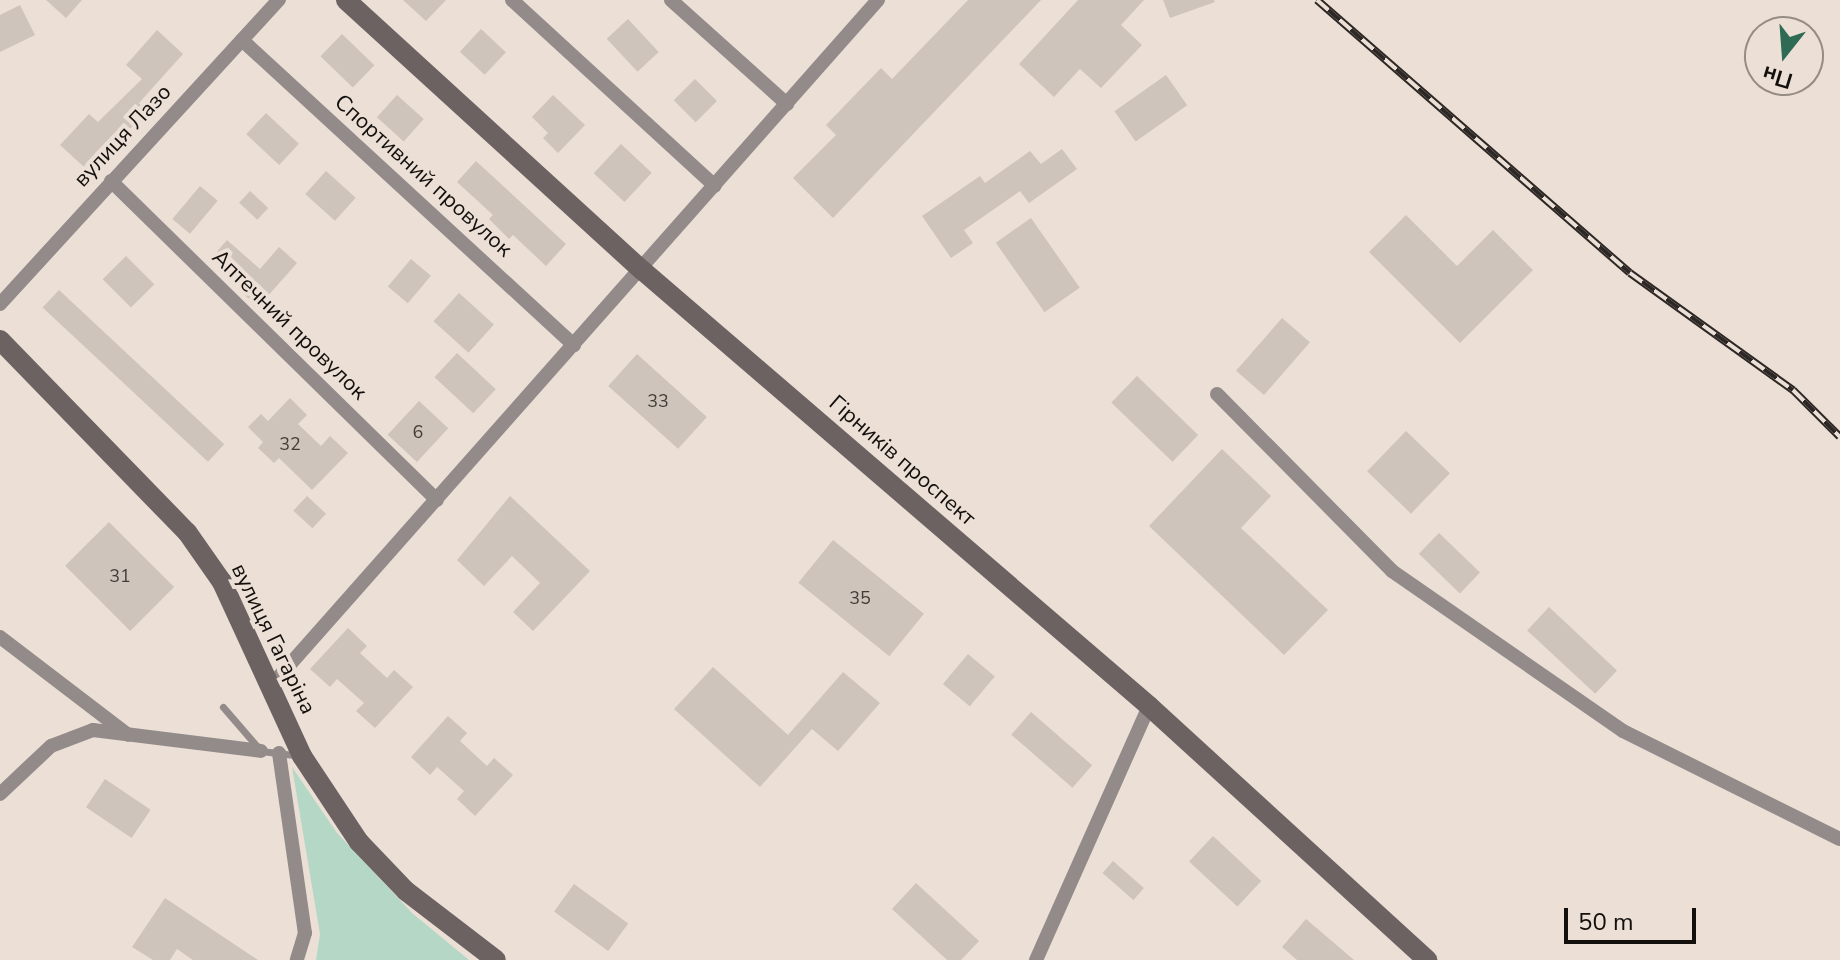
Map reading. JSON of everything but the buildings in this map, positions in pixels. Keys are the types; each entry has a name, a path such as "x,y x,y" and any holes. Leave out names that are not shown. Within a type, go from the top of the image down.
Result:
{"main road":[{"name":"Гірників проспект","path":"346,0 642,270 1149,706 1427,960"},
{"name":"вулиця Гагаріна","path":"0,340 187,532 222,582 302,756 359,842 406,891 496,960"}],"street":[{"name":"вулиця Лазо","path":"0,304 279,0"},
{"path":"512,0 715,186"},
{"path":"671,0 787,104"},
{"path":"269,688 878,0"},
{"name":"Спортивний провулок","path":"242,40 574,345"},
{"name":"Аптечний провулок","path":"111,181 437,500"},
{"path":"1217,394 1392,571 1623,731 1840,839"},
{"path":"0,637 129,735"},
{"path":"1036,960 1149,706"},
{"path":"0,794 51,746 93,730 261,751"},
{"path":"279,753 305,933 297,960"}],"lane":[{"path":"223,707 261,751 302,756"}],"green space":[{"path":"292,767 337,833 412,913 469,960 316,960 320,934"}],"railway":[{"path":"1317,0 1630,273 1793,390 1840,437"}]}
